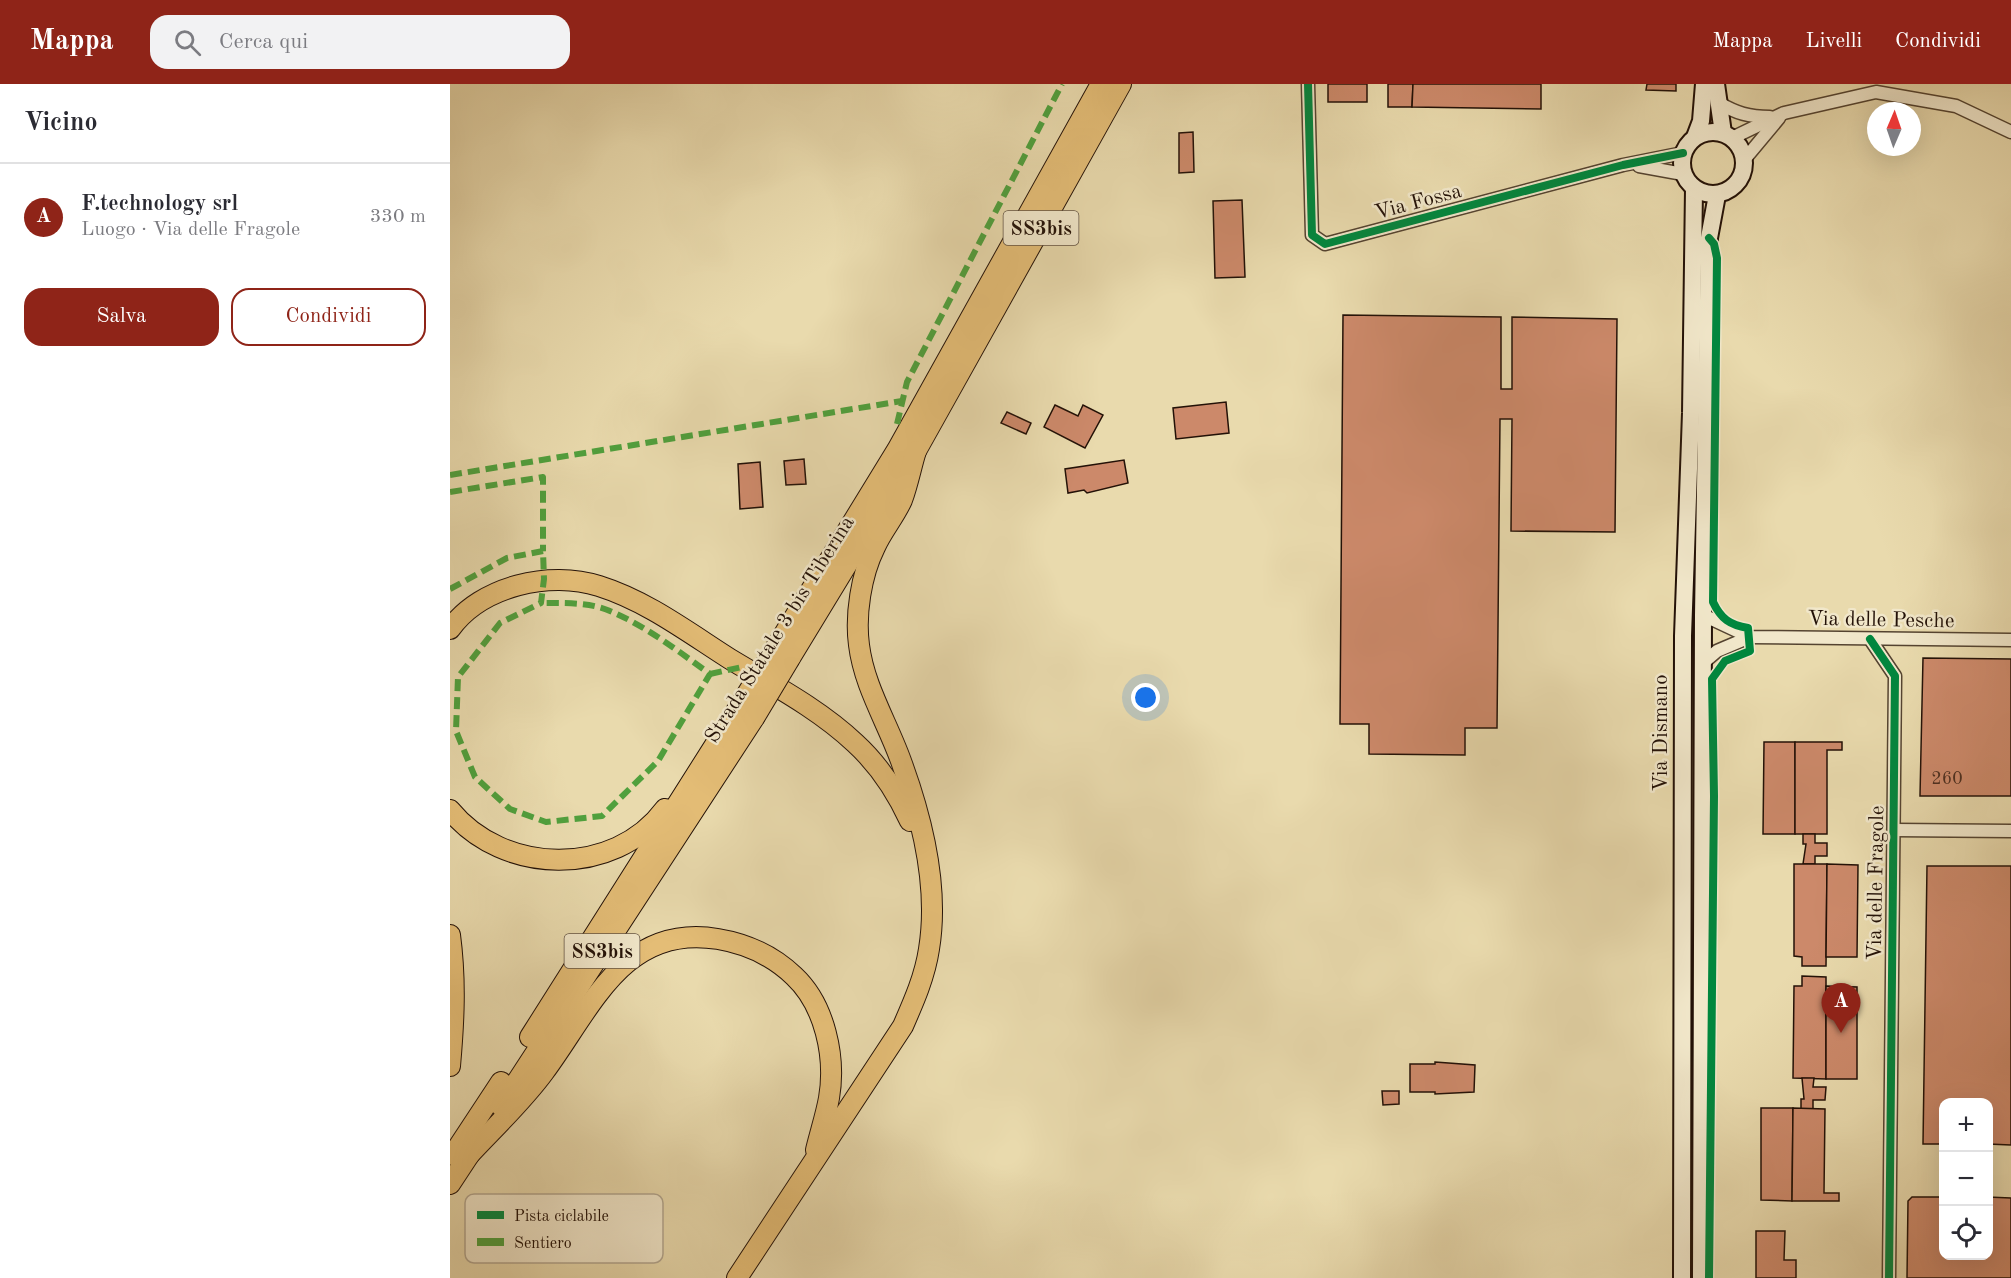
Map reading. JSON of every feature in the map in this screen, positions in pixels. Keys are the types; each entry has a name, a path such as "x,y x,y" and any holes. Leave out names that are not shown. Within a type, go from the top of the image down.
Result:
{"highway":[{"name":"Strada Statale 3 bis Tiberina","path":"450,1184 459,1158 746,713 906,451 1101,84"},
{"name":"Strada Statale 3 bis Tiberina","path":"950,372 1121,84"},
{"path":"737,1278 903,1026 921,987 929,949 933,907 925,852 901,760 874,702 859,645 860,594 874,548 902,501 906,451"},
{"path":"450,629 487,597 523,583 561,580 598,585 638,602 822,716 856,743 880,771 902,804 925,852"},
{"path":"450,810 464,827 500,849 539,859 580,860 618,849 656,821 746,713"},
{"path":"450,935 455,972 455,1018 450,1066"},
{"path":"459,1158 544,1073 587,1005 626,962 661,941 701,936 741,943 778,961 802,984 819,1012 830,1052 830,1097 812,1165"}],"main road":[{"path":"1704,84 1701,122 1695,137 1683,153 1683,174 1694,189 1709,195 1717,195 1734,186 1744,169 1744,160 1728,136 1716,84"},
{"path":"1695,137 1704,133 1728,136"},
{"name":"Via Dismano","path":"1682,1278 1683,636 1691,413 1694,189"},
{"name":"Via Dismano","path":"1701,1278 1703,615 1708,238 1717,195"}],"street":[{"name":"Via Fossa","path":"1308,84 1312,235 1325,244 1623,165 1683,153"},
{"path":"1728,136 1779,115 1876,92 1956,106 2011,132"},
{"path":"1719,103 1734,112 1749,117 1779,115"},
{"path":"1744,160 1779,115"},
{"name":"Via Fossa","path":"1623,165 1683,174"},
{"name":"Via delle Pesche","path":"1703,615 1750,637"},
{"name":"Via delle Pesche","path":"1703,663 1717,651 1750,637 2011,640"},
{"name":"Via delle Fragole","path":"1870,639 1895,676 1889,1278"},
{"path":"1894,830 2011,831"}],"building":[{"path":"1328,84 1367,84 1367,102 1328,102"},
{"path":"1388,84 1413,84 1412,107 1388,107"},
{"path":"1413,84 1541,84 1541,109 1412,107"},
{"path":"1647,84 1676,84 1676,91 1646,90"},
{"path":"1193,132 1194,172 1179,173 1179,133"},
{"path":"1242,200 1245,277 1215,278 1213,201"},
{"path":"1343,315 1501,317 1501,389 1512,389 1512,317 1617,319 1615,532 1511,531 1512,419 1500,419 1497,728 1465,728 1465,755 1369,754 1369,724 1340,724"},
{"path":"1226,402 1229,433 1176,439 1173,408"},
{"path":"1055,405 1078,416 1083,405 1103,415 1085,448 1044,427"},
{"path":"1007,412 1031,423 1026,434 1001,423"},
{"path":"804,459 806,484 786,485 784,461"},
{"path":"1124,460 1128,483 1087,493 1084,490 1068,493 1065,469"},
{"path":"760,462 763,507 740,509 738,464"},
{"path":"1923,658 2011,659 2011,796 1920,796"},
{"path":"1764,742 1795,742 1795,834 1763,834"},
{"path":"1795,742 1842,742 1842,750 1827,750 1827,834 1795,834"},
{"path":"1803,834 1815,834 1815,843 1827,843 1827,856 1815,856 1815,864 1803,864 1806,844 1803,844"},
{"path":"1794,864 1827,864 1826,966 1802,966 1802,957 1794,956"},
{"path":"1827,864 1858,865 1857,957 1826,957"},
{"path":"1927,866 2011,866 2011,1145 1993,1144 1993,1098 1939,1098 1939,1144 1923,1144"},
{"path":"1802,976 1826,977 1826,1079 1793,1078 1794,986 1802,986"},
{"path":"1826,986 1857,987 1857,1079 1826,1079"},
{"path":"1435,1062 1475,1065 1474,1092 1435,1094 1435,1092 1410,1092 1410,1064 1435,1064"},
{"path":"1802,1078 1814,1078 1813,1087 1826,1087 1825,1100 1813,1100 1813,1109 1801,1109 1801,1099 1804,1099"},
{"path":"1382,1091 1399,1091 1399,1104 1383,1105"},
{"path":"1761,1108 1793,1108 1792,1201 1761,1200"},
{"path":"1793,1108 1825,1109 1824,1193 1839,1193 1839,1201 1792,1201"},
{"path":"1912,1197 1939,1197 1939,1260 1993,1260 1993,1197 2011,1198 2011,1278 1907,1278 1908,1201"},
{"path":"1756,1231 1785,1231 1784,1260 1796,1260 1796,1278 1756,1278"}],"marked path":[{"path":"897,424 907,382 1062,84"},
{"path":"450,475 902,401"},
{"path":"450,492 543,477 543,551"},
{"path":"450,589 507,558 543,551 544,579 541,603 500,623 458,677 456,731 475,777 510,809 546,822 602,816 658,761 710,674 649,631 610,611 585,605 541,603"},
{"path":"710,674 742,667"}],"cycle path":[{"path":"1308,84 1312,235 1325,244 1623,165 1683,153"},
{"path":"1709,238 1714,244 1717,258 1713,602 1719,613 1727,620 1748,628 1750,651 1725,661 1712,679 1714,796 1709,1278"},
{"path":"1870,639 1895,676 1889,1278"}],"place":[{"name":"F.technology srl","path":"1841,1033"}]}
